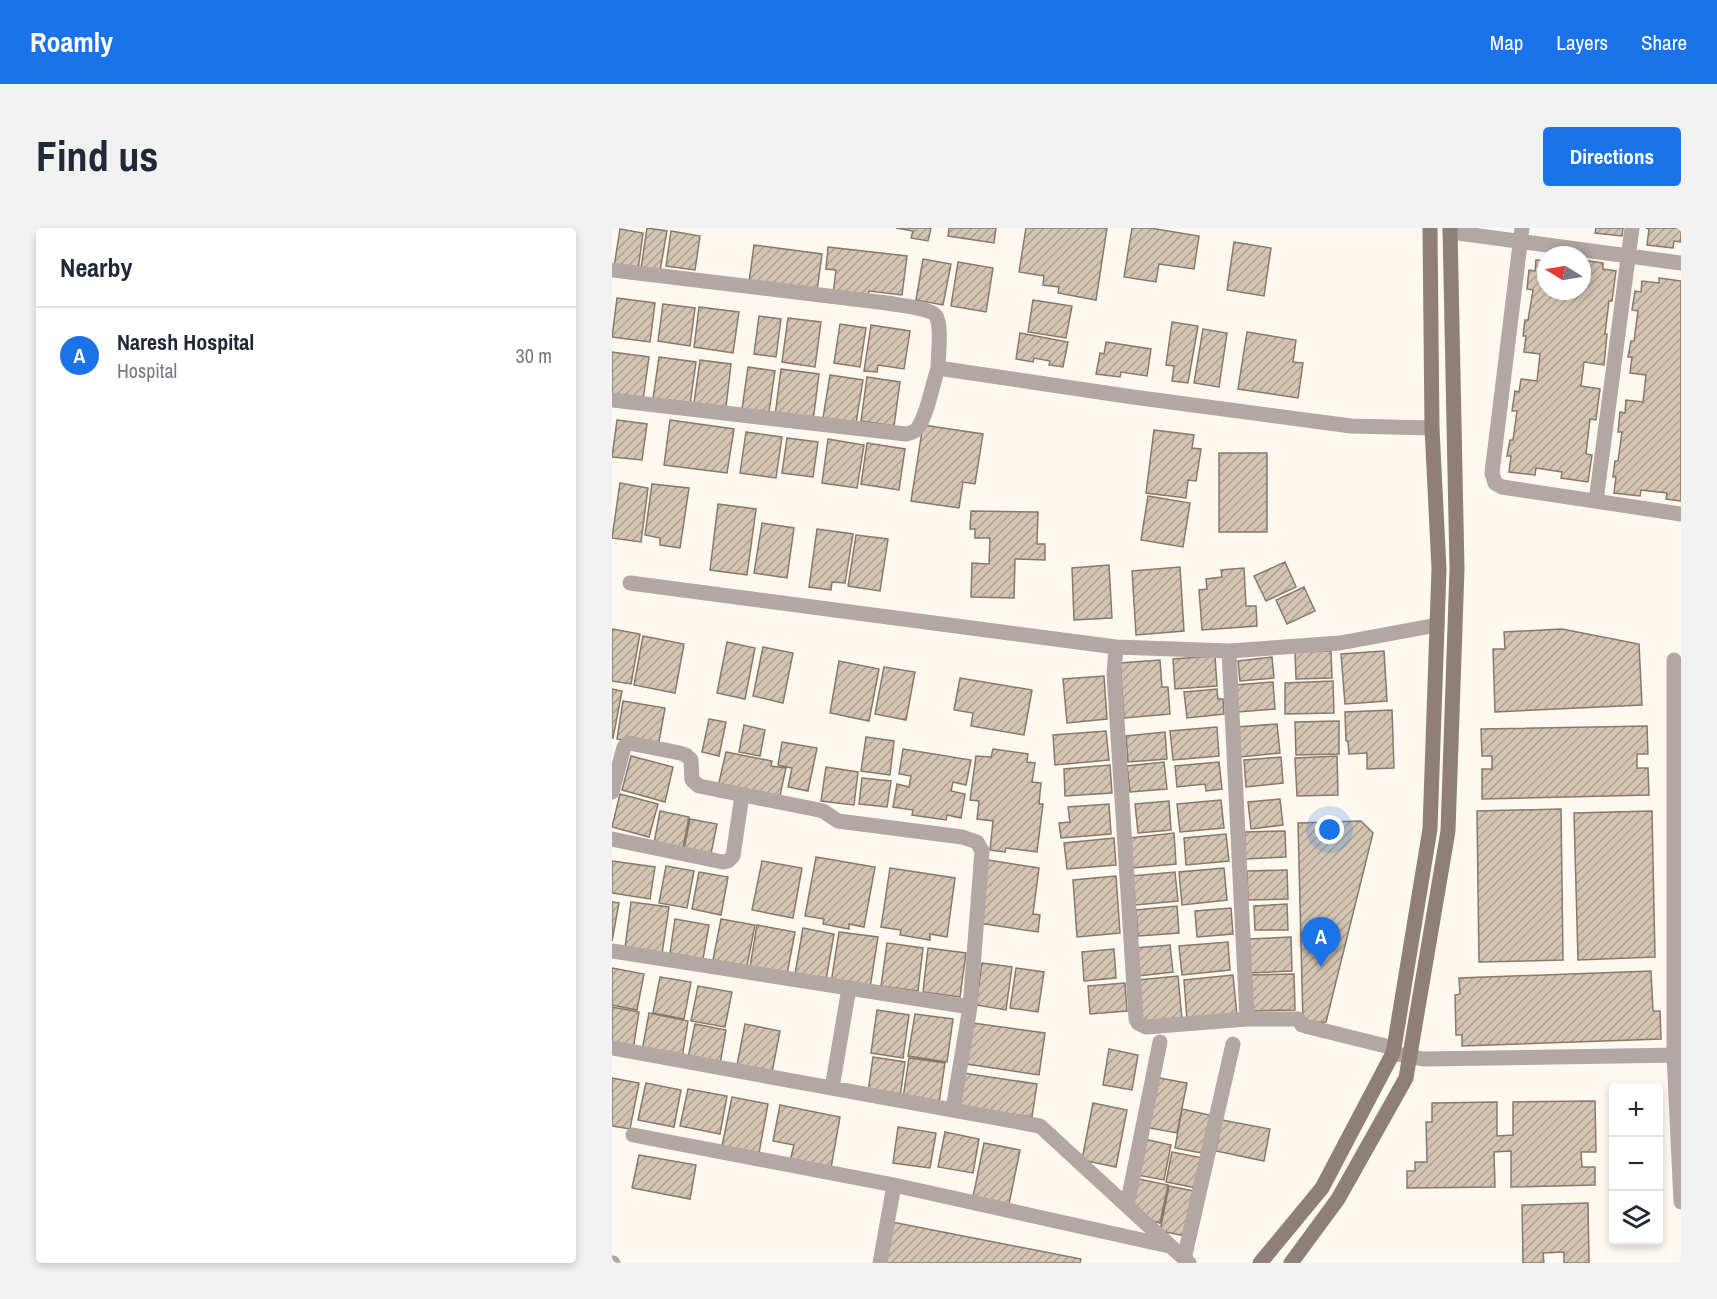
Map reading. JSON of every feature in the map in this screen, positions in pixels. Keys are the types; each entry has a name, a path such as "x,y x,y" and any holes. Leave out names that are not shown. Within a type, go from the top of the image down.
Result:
{"main road":[{"path":"1260,1263 1322,1188 1394,1050 1430,829 1438,569 1432,428 1430,228"},
{"path":"1291,1263 1338,1199 1406,1078 1448,831 1457,569 1450,230"}],"street":[{"path":"1596,501 1632,228"},
{"path":"1450,230 1521,235 1628,256 1681,263"},
{"path":"1521,235 1492,473 1495,483 1502,487 1681,514"},
{"path":"612,270 887,303 930,311 937,316 939,325 938,368 922,421 912,433 612,400"},
{"path":"938,368 1351,426 1432,428"},
{"path":"630,583 1116,647 1229,651 1340,643 1437,625"},
{"path":"1116,647 1114,673 1138,1023 1146,1026 1247,1019 1298,1019 1305,1026 1423,1059 1678,1055"},
{"path":"1229,651 1247,1019"},
{"path":"1674,660 1681,1202"},
{"path":"612,792 624,747 629,743 686,755 691,760 692,780 699,786 823,811 838,821 962,837 976,842 982,851 970,1007 953,1109"},
{"path":"612,839 723,862 728,861 733,856 742,795"},
{"path":"612,951 970,1007"},
{"path":"832,1088 849,988"},
{"path":"1127,1206 1160,1042"},
{"path":"612,1048 1041,1126 1187,1261 1233,1044"},
{"path":"633,1135 894,1185 1170,1247"},
{"path":"880,1263 894,1185"}],"building":[{"path":"647,228 667,231 660,271 641,268"},
{"path":"896,228 931,228 928,241 911,238 913,231"},
{"path":"949,228 996,228 994,243 948,236"},
{"path":"1026,228 1107,228 1096,300 1058,293 1059,287 1043,285 1044,276 1019,272"},
{"path":"1132,228 1150,228 1199,236 1194,269 1159,264 1156,282 1124,277"},
{"path":"1596,228 1623,228 1622,236 1595,233"},
{"path":"1646,228 1681,228 1681,242 1674,241 1673,248 1647,245 1649,229"},
{"path":"620,229 643,233 638,270 614,267"},
{"path":"671,231 700,236 695,270 666,266"},
{"path":"1234,242 1271,248 1264,296 1227,290"},
{"path":"754,245 822,254 817,291 749,282"},
{"path":"828,247 907,256 902,295 869,291 868,297 833,294 836,270 826,269"},
{"path":"923,259 951,264 943,305 916,300"},
{"path":"1537,260 1537,300 1591,300 1591,261 1603,263 1603,269 1616,271 1612,301 1609,301 1604,365 1584,362 1581,386 1600,389 1596,420 1590,419 1586,454 1592,455 1588,482 1561,478 1562,472 1536,468 1535,475 1509,472 1511,456 1507,456 1510,440 1513,440 1517,411 1512,411 1515,391 1519,392 1521,379 1537,381 1540,354 1524,352 1526,336 1523,336 1533,290 1527,289 1529,270 1535,271"},
{"path":"958,262 993,268 986,312 951,306"},
{"path":"1659,278 1681,281 1681,501 1666,499 1667,493 1641,490 1640,496 1614,493 1615,461 1618,461 1622,432 1618,432 1620,412 1625,413 1626,400 1643,402 1646,375 1630,373 1632,357 1628,357 1631,341 1634,341 1638,311 1632,310 1635,291 1641,292 1642,281 1659,283"},
{"path":"617,298 655,303 650,342 612,337"},
{"path":"1033,300 1072,306 1066,338 1028,332"},
{"path":"663,304 695,308 690,346 658,341"},
{"path":"699,307 739,312 733,353 694,347"},
{"path":"759,316 781,319 776,357 754,354"},
{"path":"788,318 821,322 815,367 782,362"},
{"path":"1172,322 1198,326 1188,383 1172,381 1174,366 1166,365"},
{"path":"840,324 866,328 860,367 834,363"},
{"path":"871,325 910,331 904,369 878,365 877,372 864,371"},
{"path":"1203,329 1227,333 1219,387 1194,383"},
{"path":"1247,332 1296,340 1293,362 1303,363 1298,398 1238,389"},
{"path":"1020,333 1068,342 1063,367 1049,365 1050,361 1034,358 1033,362 1016,359"},
{"path":"1106,342 1151,349 1147,376 1121,372 1120,377 1096,374 1100,353 1104,354"},
{"path":"612,352 649,357 643,400 612,396"},
{"path":"659,357 696,362 690,405 653,399"},
{"path":"700,360 731,364 726,407 694,403"},
{"path":"748,367 775,371 769,412 742,409"},
{"path":"781,369 819,374 813,421 775,416"},
{"path":"830,375 863,380 856,423 823,418"},
{"path":"867,377 900,382 894,426 861,421"},
{"path":"617,420 647,424 642,460 612,457"},
{"path":"670,420 734,429 727,473 664,465"},
{"path":"923,425 983,434 975,484 963,482 959,508 911,501"},
{"path":"1154,430 1194,435 1192,448 1201,449 1196,481 1188,480 1186,498 1146,493"},
{"path":"746,432 782,437 776,478 740,473"},
{"path":"787,438 818,442 813,477 782,473"},
{"path":"828,439 864,445 857,488 822,483"},
{"path":"867,443 905,449 899,490 861,484"},
{"path":"1219,453 1267,453 1267,532 1219,532"},
{"path":"620,483 648,488 641,542 612,538"},
{"path":"652,484 689,488 680,548 660,545 660,538 645,535"},
{"path":"1148,496 1190,503 1183,547 1141,540"},
{"path":"718,504 756,509 747,575 710,570"},
{"path":"971,511 1038,512 1037,544 1045,544 1045,560 1015,559 1014,598 971,597 972,563 989,564 990,538 975,538 975,529 970,529"},
{"path":"762,523 794,528 787,578 754,573"},
{"path":"817,529 853,534 845,583 832,582 831,590 809,587"},
{"path":"856,535 888,539 880,591 848,586"},
{"path":"1285,562 1296,587 1266,601 1254,576"},
{"path":"1109,565 1112,618 1074,620 1072,568"},
{"path":"1180,567 1184,631 1136,635 1132,571"},
{"path":"1244,568 1246,606 1256,606 1257,626 1202,630 1199,590 1207,589 1206,579 1222,577 1221,570"},
{"path":"1304,587 1315,611 1287,624 1276,600"},
{"path":"612,629 640,634 631,684 612,681"},
{"path":"1562,629 1639,644 1642,705 1495,712 1493,649 1505,649 1504,632"},
{"path":"643,636 684,644 675,693 634,685"},
{"path":"727,642 755,648 745,699 717,693"},
{"path":"763,647 793,653 783,703 753,696"},
{"path":"1331,651 1332,678 1296,679 1295,652"},
{"path":"1384,651 1387,701 1345,704 1341,654"},
{"path":"1215,656 1217,686 1175,689 1173,659"},
{"path":"1272,657 1274,678 1240,681 1238,661"},
{"path":"1160,660 1162,687 1168,687 1170,714 1124,718 1120,663"},
{"path":"839,661 879,669 869,721 830,713"},
{"path":"884,667 915,672 906,720 875,714"},
{"path":"1104,676 1107,719 1067,723 1063,679"},
{"path":"960,678 1032,690 1024,735 971,726 973,713 954,710"},
{"path":"1333,681 1334,713 1285,714 1285,683"},
{"path":"1273,682 1275,709 1238,712 1235,685"},
{"path":"612,689 622,691 613,738 612,738"},
{"path":"1217,689 1218,699 1223,699 1224,714 1187,718 1184,692"},
{"path":"623,701 665,708 658,747 617,739"},
{"path":"1392,710 1394,768 1367,769 1367,753 1349,754 1345,712"},
{"path":"709,719 726,722 719,756 702,752"},
{"path":"1339,721 1339,754 1296,755 1295,722"},
{"path":"1277,724 1280,753 1240,757 1237,727"},
{"path":"744,725 765,730 760,756 739,752"},
{"path":"1647,726 1648,754 1637,754 1637,768 1648,768 1649,795 1482,799 1482,769 1492,769 1492,756 1482,756 1481,729"},
{"path":"1217,727 1219,756 1173,760 1170,731"},
{"path":"1106,731 1109,760 1055,765 1053,735"},
{"path":"1165,732 1167,759 1128,762 1126,736"},
{"path":"866,737 894,741 890,775 861,771"},
{"path":"782,742 817,748 808,791 788,787 792,768 778,765"},
{"path":"903,749 971,760 966,785 953,782 951,791 965,794 961,818 947,815 946,820 912,815 913,810 893,807 897,784 909,787 911,776 899,774"},
{"path":"993,749 1028,754 1027,762 1035,763 1032,782 1041,783 1039,804 1043,804 1037,852 1006,848 1005,852 990,850 993,821 977,819 979,801 970,800 976,756 991,757"},
{"path":"726,752 772,761 771,766 786,768 779,800 718,787"},
{"path":"631,756 673,767 665,802 622,790"},
{"path":"1337,756 1338,795 1297,796 1295,758"},
{"path":"1281,757 1283,783 1246,787 1244,760"},
{"path":"1164,762 1167,789 1130,792 1127,766"},
{"path":"1219,762 1222,789 1206,791 1205,784 1177,787 1175,766"},
{"path":"1110,765 1112,793 1065,796 1064,769"},
{"path":"826,767 858,772 854,805 821,801"},
{"path":"862,778 891,781 887,807 859,804"},
{"path":"620,794 658,804 649,837 612,827"},
{"path":"1280,799 1283,825 1251,829 1248,802"},
{"path":"1221,800 1224,828 1180,832 1177,804"},
{"path":"1169,801 1171,830 1138,833 1135,804"},
{"path":"1109,804 1111,834 1061,838 1059,823 1070,822 1068,807"},
{"path":"1561,809 1563,960 1479,962 1477,811"},
{"path":"660,811 689,817 683,848 654,843"},
{"path":"1652,811 1655,957 1578,960 1574,813"},
{"path":"690,819 717,824 711,854 684,849"},
{"path":"1361,821 1373,833 1326,1022 1303,1023 1298,823"},
{"path":"1285,831 1286,857 1245,859 1245,832"},
{"path":"1174,833 1176,864 1132,868 1130,838"},
{"path":"1226,834 1229,861 1186,865 1184,838"},
{"path":"1114,838 1116,865 1067,869 1064,843"},
{"path":"816,857 875,867 864,927 849,924 849,929 823,924 824,919 805,916"},
{"path":"988,860 1039,868 1033,914 1040,915 1038,932 979,923"},
{"path":"612,861 655,867 650,899 612,893"},
{"path":"762,861 802,868 793,918 752,910"},
{"path":"666,866 694,871 687,908 659,903"},
{"path":"890,868 955,878 947,937 930,934 930,940 900,935 901,930 881,927"},
{"path":"1224,868 1227,900 1182,905 1179,872"},
{"path":"1287,870 1288,899 1248,900 1247,871"},
{"path":"699,872 728,877 721,915 692,909"},
{"path":"1175,872 1178,901 1135,905 1132,876"},
{"path":"1116,876 1120,933 1077,937 1073,880"},
{"path":"612,902 619,903 612,941"},
{"path":"631,902 669,907 662,954 625,948"},
{"path":"1287,904 1288,930 1255,930 1254,906"},
{"path":"1177,906 1179,933 1138,936 1136,910"},
{"path":"1231,908 1233,934 1197,937 1195,911"},
{"path":"675,919 709,925 703,959 670,953"},
{"path":"721,919 755,925 747,966 713,960"},
{"path":"757,925 795,932 787,974 750,967"},
{"path":"803,928 834,934 826,980 795,974"},
{"path":"839,932 878,937 870,988 831,983"},
{"path":"1291,937 1292,971 1249,973 1248,939"},
{"path":"1228,942 1230,970 1182,975 1179,946"},
{"path":"887,943 923,948 918,991 881,986"},
{"path":"1170,945 1173,972 1138,976 1135,948"},
{"path":"928,948 966,953 960,997 923,992"},
{"path":"1114,949 1116,978 1084,981 1082,952"},
{"path":"982,963 1012,967 1006,1010 976,1005"},
{"path":"612,968 644,974 637,1010 612,1005"},
{"path":"1016,968 1044,972 1038,1012 1010,1008"},
{"path":"1651,971 1653,1011 1660,1011 1661,1039 1462,1046 1462,1035 1456,1035 1455,995 1460,994 1459,978"},
{"path":"1294,974 1295,1010 1250,1011 1249,975"},
{"path":"1233,975 1237,1016 1187,1020 1184,980"},
{"path":"1178,976 1182,1020 1142,1024 1138,980"},
{"path":"660,977 691,982 684,1019 653,1013"},
{"path":"1125,983 1127,1011 1090,1014 1088,986"},
{"path":"698,986 732,992 725,1027 691,1021"},
{"path":"612,1007 639,1012 633,1050 612,1046"},
{"path":"877,1010 909,1015 903,1058 871,1053"},
{"path":"649,1013 688,1021 682,1058 642,1051"},
{"path":"915,1014 953,1019 947,1062 908,1056"},
{"path":"973,1023 1045,1033 1039,1075 967,1064"},
{"path":"695,1024 726,1030 720,1064 688,1058"},
{"path":"745,1024 780,1031 772,1072 737,1065"},
{"path":"1109,1049 1138,1055 1132,1090 1103,1085"},
{"path":"873,1057 905,1062 900,1097 868,1092"},
{"path":"909,1058 945,1063 939,1103 903,1098"},
{"path":"963,1073 1037,1084 1032,1117 959,1107"},
{"path":"1154,1077 1187,1083 1177,1133 1144,1127"},
{"path":"612,1078 639,1083 630,1129 612,1126"},
{"path":"646,1083 681,1090 674,1127 638,1120"},
{"path":"688,1089 727,1096 720,1134 680,1126"},
{"path":"732,1097 768,1104 759,1153 722,1146"},
{"path":"1595,1101 1596,1152 1581,1152 1582,1167 1595,1167 1595,1185 1511,1187 1511,1151 1494,1152 1495,1187 1407,1188 1407,1171 1415,1171 1415,1162 1427,1162 1426,1122 1432,1122 1432,1103 1497,1102 1497,1136 1513,1135 1513,1102"},
{"path":"1093,1103 1127,1110 1116,1167 1082,1160"},
{"path":"780,1105 840,1117 831,1168 790,1161 794,1145 773,1141"},
{"path":"1182,1109 1214,1116 1207,1154 1175,1148"},
{"path":"1222,1120 1270,1129 1264,1161 1216,1151"},
{"path":"898,1127 936,1133 930,1168 893,1163"},
{"path":"945,1132 979,1139 973,1173 938,1167"},
{"path":"1144,1139 1171,1145 1164,1180 1137,1175"},
{"path":"984,1143 1020,1150 1009,1204 973,1197"},
{"path":"1172,1152 1203,1158 1197,1188 1166,1182"},
{"path":"639,1155 696,1165 690,1199 632,1188"},
{"path":"1134,1178 1168,1185 1160,1223 1149,1220 1128,1206"},
{"path":"1169,1186 1194,1191 1186,1236 1160,1231"},
{"path":"1588,1203 1589,1263 1564,1263 1564,1252 1543,1253 1544,1263 1523,1263 1522,1205"},
{"path":"892,1222 1081,1259 1080,1263 884,1263"}],"place":[{"name":"Naresh Hospital","path":"1321,967"}]}
